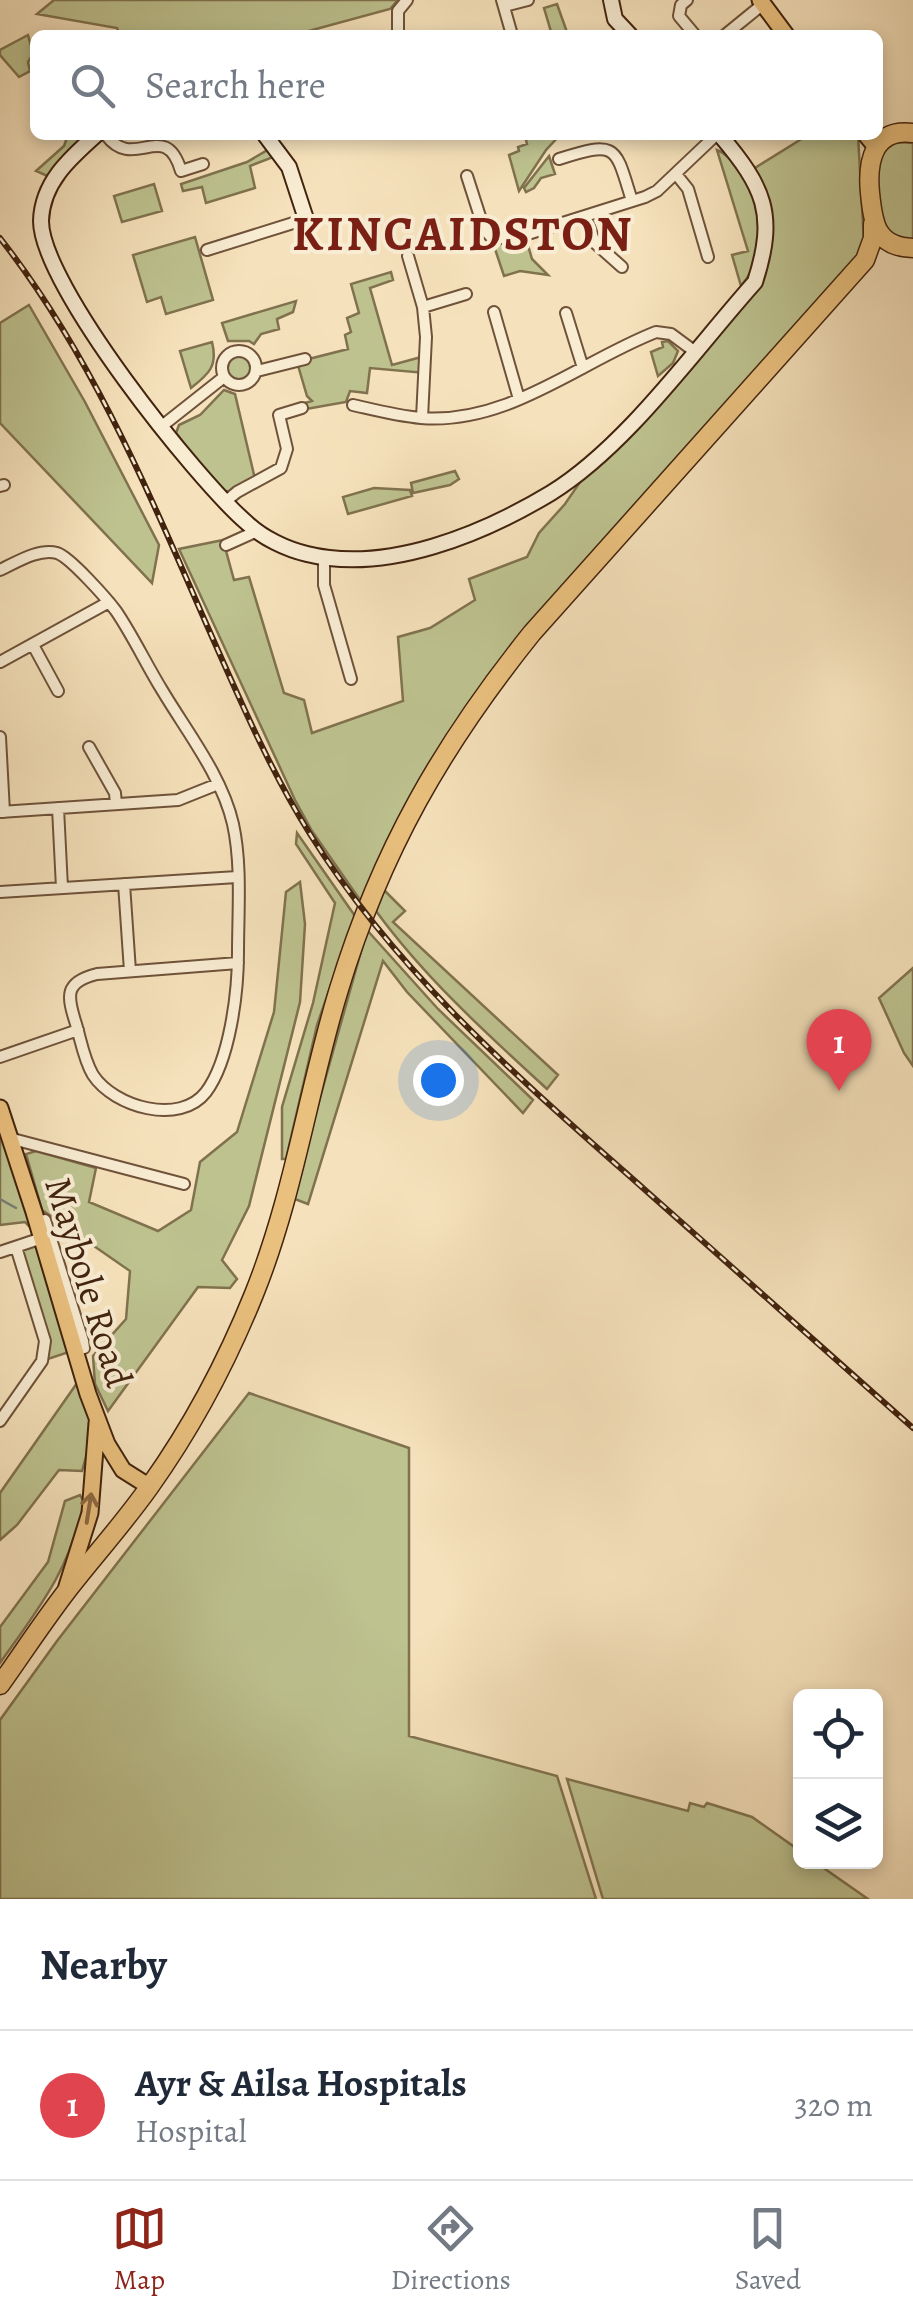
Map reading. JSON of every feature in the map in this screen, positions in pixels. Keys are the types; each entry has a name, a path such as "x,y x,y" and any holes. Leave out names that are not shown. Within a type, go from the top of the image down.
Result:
{"highway":[{"path":"883,138 913,133"},
{"path":"0,1685 64,1595 150,1487 199,1408 255,1292 285,1204 352,949 375,885 424,784 487,689 532,633 865,260 873,238 868,168 871,141"},
{"path":"873,224 888,241 907,247"},
{"path":"865,260 907,247"}],"main road":[{"path":"761,2 782,30"},
{"name":"Maybole Road","path":"0,1108 106,1444 122,1470 150,1487"},
{"name":"Maybole Road","path":"64,1595 90,1513 97,1418"}],"street":[{"path":"398,30 398,11 407,0"},
{"path":"511,30 503,3 528,0"},
{"path":"612,0 615,18 626,30"},
{"path":"687,0 678,16 691,30"},
{"path":"730,30 761,2"},
{"path":"91,140 48,188 42,208 42,234 48,256 119,374 225,502 257,532 297,551 324,557 369,558 460,536 518,511 582,470 629,424 755,282 765,244 766,209 750,171 722,140"},
{"path":"110,140 128,151 152,144 168,147 176,152 181,171 203,164"},
{"path":"207,250 306,219 298,188 268,140"},
{"path":"467,176 484,229 491,236 512,238 632,202 657,190 713,140"},
{"path":"559,159 607,148 621,164 632,202"},
{"path":"676,174 688,189 708,258"},
{"path":"585,216 595,243 622,266"},
{"path":"408,256 423,307 426,337 422,418"},
{"path":"423,307 466,294"},
{"path":"494,312 520,398"},
{"path":"566,313 583,368"},
{"path":"353,404 422,418 480,414 656,332 670,334 694,351"},
{"path":"224,378 223,362 234,352 244,351 252,356 257,371"},
{"path":"224,378 243,385 257,371 305,359"},
{"path":"162,426 224,378"},
{"path":"225,502 284,465 287,448 279,415 302,408"},
{"path":"226,545 257,532"},
{"path":"0,570 40,552 53,552 64,556 109,602 218,784 234,828 238,963 230,1028 205,1094 192,1105 159,1110 118,1096 94,1075 69,1003 73,985 81,978 238,963"},
{"path":"324,557 324,586 352,679"},
{"path":"0,662 109,602"},
{"path":"33,645 58,690"},
{"path":"0,737 2,812 178,800 218,784"},
{"path":"89,747 115,793 116,804"},
{"path":"58,808 62,888"},
{"path":"0,892 238,876"},
{"path":"124,884 130,971"},
{"path":"0,1057 78,1030"},
{"path":"9,1138 184,1184"},
{"path":"0,1252 16,1247 40,1230"},
{"path":"0,1421 42,1362 44,1340 16,1247"},
{"path":"0,1394 13,1402"}],"green space":[{"path":"54,0 398,0 390,9 312,30 118,30 37,14"},
{"path":"557,4 566,30 551,30 544,8"},
{"path":"28,35 30,71 19,77 0,50"},
{"path":"66,140 91,140 54,179 36,171"},
{"path":"526,140 555,140 519,191 509,155 527,144"},
{"path":"800,140 858,140 864,242 871,245 487,689 375,885 360,900 295,800 179,549 223,540 234,580 249,577 284,693 304,700 312,733 403,701 398,637 430,628 475,600 469,579 527,557 539,533 598,456 755,282 765,244 750,171"},
{"path":"897,142 913,143 913,241 895,239 882,228 878,204 876,180 880,158"},
{"path":"271,148 276,156 250,166 255,188 206,203 202,187 183,191 181,184 247,162"},
{"path":"717,150 740,172 758,215 756,259 741,286 732,255 748,251"},
{"path":"549,156 555,174 541,178 526,192 524,188"},
{"path":"154,184 162,211 122,222 114,196"},
{"path":"525,235 532,259 548,275 520,271 504,276 491,237"},
{"path":"195,237 213,300 166,314 161,297 147,302 133,255"},
{"path":"391,272 393,280 370,288 392,365 425,356 425,373 370,368 367,393 350,391 346,402 306,409 305,403 312,401 297,362 348,349 345,335 351,332 347,318 359,313 351,284"},
{"path":"296,301 293,312 277,319 279,329 261,334 254,344 228,341 222,323"},
{"path":"29,305 85,402 159,545 152,583 0,423 0,323"},
{"path":"668,341 678,351 673,363 658,376 651,352"},
{"path":"212,342 214,357 210,369 191,388 180,351"},
{"path":"239,356 248,360 252,369 248,378 239,382 230,378 226,369 230,360"},
{"path":"224,390 235,394 255,479 229,492 219,489 176,433 179,425 200,415"},
{"path":"455,471 459,479 450,485 413,493 411,483"},
{"path":"374,488 410,490 412,496 348,514 343,497"},
{"path":"297,833 355,916 317,1025 286,1159 282,1159 282,1107 313,1003 335,903 296,844"},
{"path":"300,882 305,924 300,1002 249,1206 222,1260 237,1279 230,1288 198,1287 108,1411 95,1384 93,1356 126,1319 130,1271 42,1210 26,1154 36,1151 96,1168 89,1202 158,1231 191,1210 200,1162 237,1132 274,1012 286,892"},
{"path":"384,890 405,911 393,922 558,1075 547,1089 457,1004 395,936 376,911"},
{"path":"367,930 438,1009 533,1100 523,1113 407,992 383,961 308,1204 292,1198"},
{"path":"913,968 913,1066 879,998"},
{"path":"0,1106 40,1237 25,1222 0,1225"},
{"path":"41,1238 75,1350 42,1361 45,1341 16,1247"},
{"path":"82,1376 97,1418 82,1471 59,1470 17,1525 0,1540 0,1493"},
{"path":"249,1393 409,1448 409,1736 557,1776 596,1899 0,1899 0,1720"},
{"path":"80,1495 84,1502 62,1568 0,1663 0,1627 48,1562 65,1501"},
{"path":"567,1779 688,1811 690,1803 704,1807 707,1803 752,1817 793,1846 793,1869 825,1869 868,1899 603,1899"}],"waterway":[{"path":"0,1199 16,1208"}],"railway":[{"path":"0,238 62,328 114,423 241,702 295,809 382,934 507,1066 913,1428"}],"place":[{"name":"Ayr & Ailsa Hospitals","path":"839,1091"}],"district":[{"name":"KINCAIDSTON","path":"463,234"}]}
